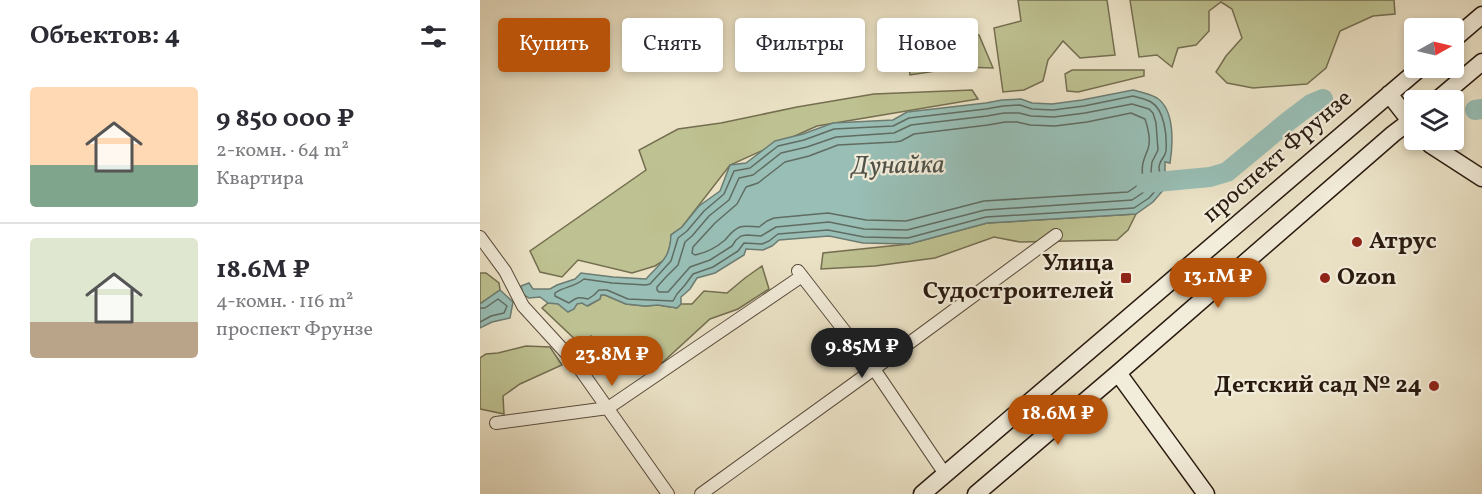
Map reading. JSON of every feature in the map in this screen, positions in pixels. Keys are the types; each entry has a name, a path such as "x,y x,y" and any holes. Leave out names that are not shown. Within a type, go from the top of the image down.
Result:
{"main road":[{"path":"1464,30 1482,15"},
{"path":"1449,90 1482,62"},
{"name":"проспект Фрунзе","path":"922,494 1408,78"},
{"path":"1389,94 1404,112"},
{"path":"976,494 1388,138 1404,128"},
{"path":"1439,150 1482,178"},
{"path":"1118,373 1206,494"}],"street":[{"path":"701,494 1056,235"},
{"path":"480,237 505,271 523,306 577,365 668,494"},
{"path":"496,423 608,408 800,273 874,369 945,474"}],"green space":[{"path":"1018,0 1107,0 1115,55 1080,58 1063,41 1048,60 1043,81 1024,90 1003,92 994,28 1021,21"},
{"path":"1130,0 1394,0 1395,14 1373,16 1340,31 1326,68 1307,84 1253,88 1227,83 1216,72 1242,38 1232,9 1221,2 1209,11 1209,31 1196,45 1178,48 1172,67 1157,55 1139,57"},
{"path":"978,35 979,35 993,68 978,68"},
{"path":"1072,70 1144,70 1144,76 1078,92 1067,91 1065,74"},
{"path":"910,72 930,72 910,75"},
{"path":"972,90 978,99 817,126 730,165 682,227 671,235 666,259 655,266 632,273 578,260 562,277 540,272 530,251 646,170 639,150 678,129 874,94"},
{"path":"1136,214 1128,230 1117,240 1020,242 994,237 935,258 875,266 821,269 823,253 909,244 987,223"},
{"path":"762,266 769,289 738,309 710,319 663,362 638,368 625,360 601,352 591,336 579,343 542,308 548,303 582,303 588,306 600,299 601,295 605,295 626,304 677,308 681,304 692,304 704,291 727,293"},
{"path":"480,273 486,273 499,283 500,290 480,304"},
{"path":"526,346 550,347 562,365 520,384 503,396 504,414 480,409 480,358 486,354"}],"water":[{"path":"1133,90 1157,98 1163,103 1170,119 1172,137 1170,163 1165,162 1165,171 1171,181 1153,202 1136,214 987,223 909,244 863,243 829,236 779,240 763,250 746,249 744,255 715,273 697,278 681,297 681,304 677,308 626,304 601,295 600,299 587,306 582,303 577,304 568,312 558,304 548,303 540,297 529,298 523,294 521,286 529,283 533,289 550,289 575,279 581,273 646,279 667,255 671,235 682,227 699,206 720,191 730,165 746,163 775,141 833,123 893,120 907,112 1002,100 1021,99 1032,103 1052,104"},
{"path":"500,290 513,302 510,318 492,322 480,328 480,304"}],"waterway":[{"name":"Дунайка","path":"1146,183 1210,177 1227,172 1286,123 1311,104 1323,99"},
{"name":"Дунайка","path":"1475,110 1482,109"}],"place":[{"name":"Атрус","path":"1357,242"},
{"name":"Улица Судостроителей","path":"1126,278"},
{"name":"Ozon","path":"1325,278"},
{"name":"Детский сад № 24","path":"1434,386"}]}
